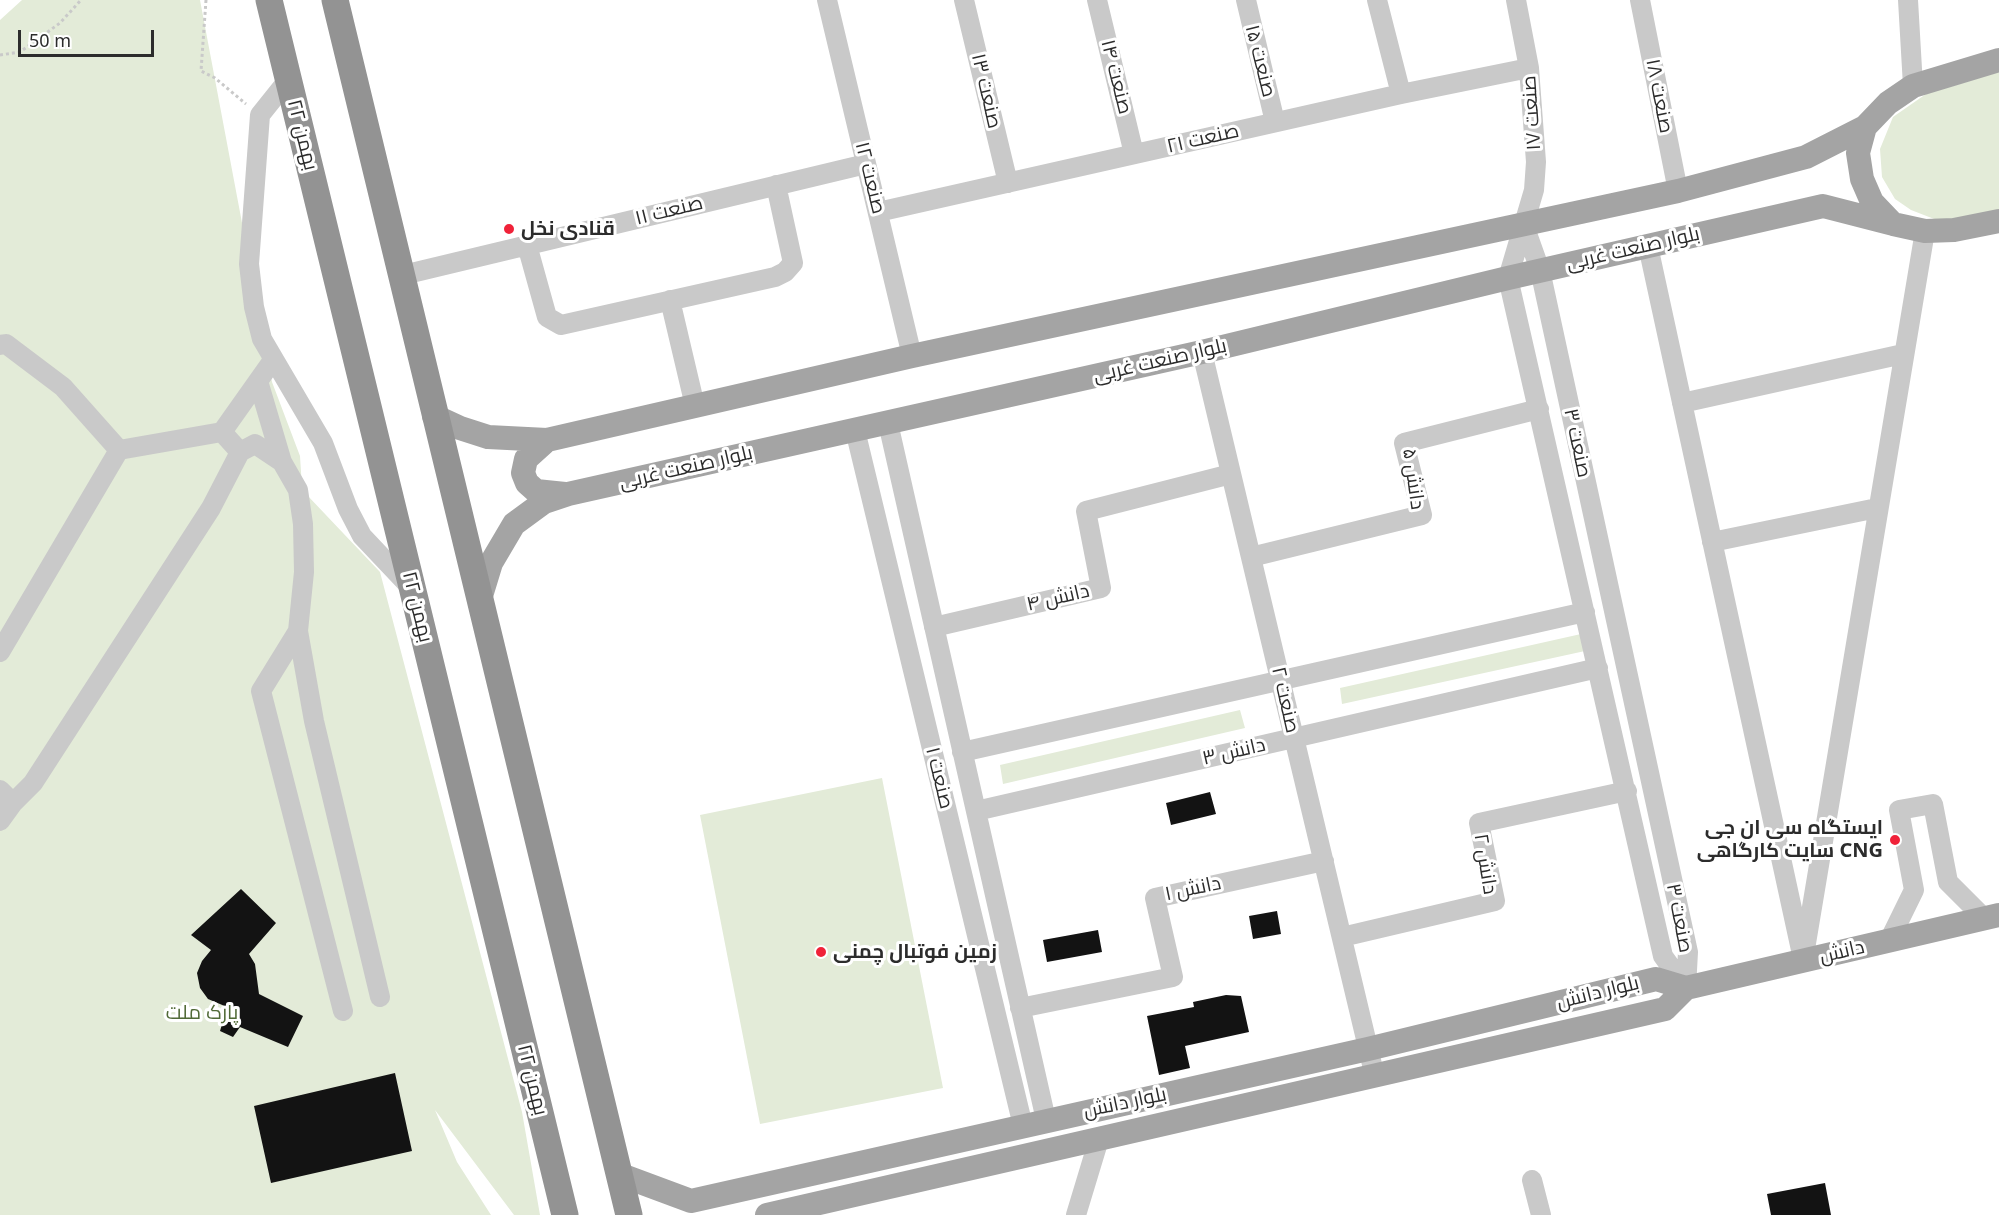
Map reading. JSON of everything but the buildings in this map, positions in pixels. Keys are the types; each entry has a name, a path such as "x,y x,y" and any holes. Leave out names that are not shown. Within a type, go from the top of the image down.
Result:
{"highway":[{"name":"۲۲ بهمن","path":"269,0 565,1215"},
{"path":"335,0 629,1215"}],"main road":[{"path":"434,416 460,429 488,437 546,440 912,356 1678,191 1806,157 1865,127 1888,103 1912,86 1999,60"},
{"path":"1865,127 1858,153 1862,179 1872,201 1893,224"},
{"name":"بلوار صنعت غربی","path":"480,599 491,563 514,524 544,502 568,494 1202,352 1540,270 1823,207 1925,231 1954,230 1999,221"},
{"path":"546,440 526,459 523,473 527,483 536,491 568,494"},
{"name":"دانش","path":"1686,988 1992,917"},
{"name":"بلوار دانش","path":"621,1175 691,1201 1368,1049 1656,979 1686,988 1665,1009 767,1215"},
{"path":"1093,1110 1100,1139"}],"street":[{"name":"صنعت ۱۲","path":"827,0 912,356"},
{"name":"صنعت ۱۳","path":"964,0 1008,183"},
{"name":"صنعت ۱۴","path":"1097,0 1134,154"},
{"name":"صنعت ۱۵","path":"1246,0 1275,122"},
{"path":"1377,0 1401,94"},
{"name":"صنعت ۱۷","path":"1508,278 1534,190 1536,162 1529,68 1516,0"},
{"name":"صنعت ۱۸","path":"1640,0 1678,191"},
{"path":"1908,0 1912,86"},
{"name":"صنعت ۲۱","path":"878,212 1401,94 1529,68"},
{"path":"288,80 260,115 249,264 262,339 323,443 348,509 362,536 413,590"},
{"name":"صنعت ۱۱","path":"403,275 866,164"},
{"path":"527,245 547,317 561,325 775,277 785,272 793,263 776,185"},
{"name":"صنعت ۳","path":"1524,225 1540,270 1688,952 1686,988"},
{"path":"1803,961 1925,231"},
{"path":"1648,246 1803,961"},
{"name":"صنعت ۳","path":"1508,278 1663,956 1686,988"},
{"path":"670,300 695,406"},
{"path":"0,345 6,344 63,387 119,450"},
{"name":"صنعت ۲","path":"1202,352 1375,1077"},
{"path":"1682,403 1903,354"},
{"path":"0,652 119,450 222,432 273,360"},
{"path":"258,381 282,462 298,490 303,524 304,573 298,631 314,721 380,997"},
{"name":"دانش ۵","path":"1251,557 1422,515 1404,443 1539,409"},
{"name":"صنعت ۱","path":"888,423 1020,1008 1034,1123"},
{"name":"صنعت ۱","path":"855,430 1034,1123"},
{"path":"222,432 240,452"},
{"path":"0,821 6,797 33,783 212,508 240,452 255,444 282,462"},
{"name":"دانش ۴","path":"934,627 1101,588 1086,512 1231,474"},
{"path":"1712,542 1877,508"},
{"path":"962,752 1585,612"},
{"path":"298,631 261,691 343,1011"},
{"name":"دانش ۳","path":"975,811 1598,668"},
{"name":"دانش ۲","path":"1342,937 1495,902 1479,823 1627,791"},
{"path":"1889,941 1914,890 1899,810 1934,804 1948,882 1992,917"},
{"name":"دانش ۱","path":"1020,1008 1173,977 1155,898 1324,861"},
{"path":"1076,1215 1100,1139"},
{"path":"1532,1180 1541,1215"}],"path":[{"path":"0,55 20,52 60,23 81,0"},
{"path":"206,0 201,71 215,78 260,115"}],"green space":[{"name":"پارک ملت","path":"22,0 200,0 272,382 300,456 308,583 307,495 380,572 522,1112 540,1215 514,1215 435,1110 457,1162 491,1215 0,1215 0,20"},
{"path":"1999,72 1999,211 1942,222 1911,210 1895,199 1882,177 1880,149 1893,117 1926,94"},
{"path":"1581,634 1585,651 1342,704 1340,688"},
{"path":"1240,710 1245,728 1003,784 1000,765"},
{"name":"زمین فوتبال چمنی","path":"882,778 943,1088 760,1124 700,815"}],"place":[{"name":"قنادی نخل","path":"509,229"},
{"name":"ایستگاه سی ان جی سایت کارگاهی CNG","path":"1895,840"},
{"name":"زمین فوتبال چمنی","path":"821,952"}]}
